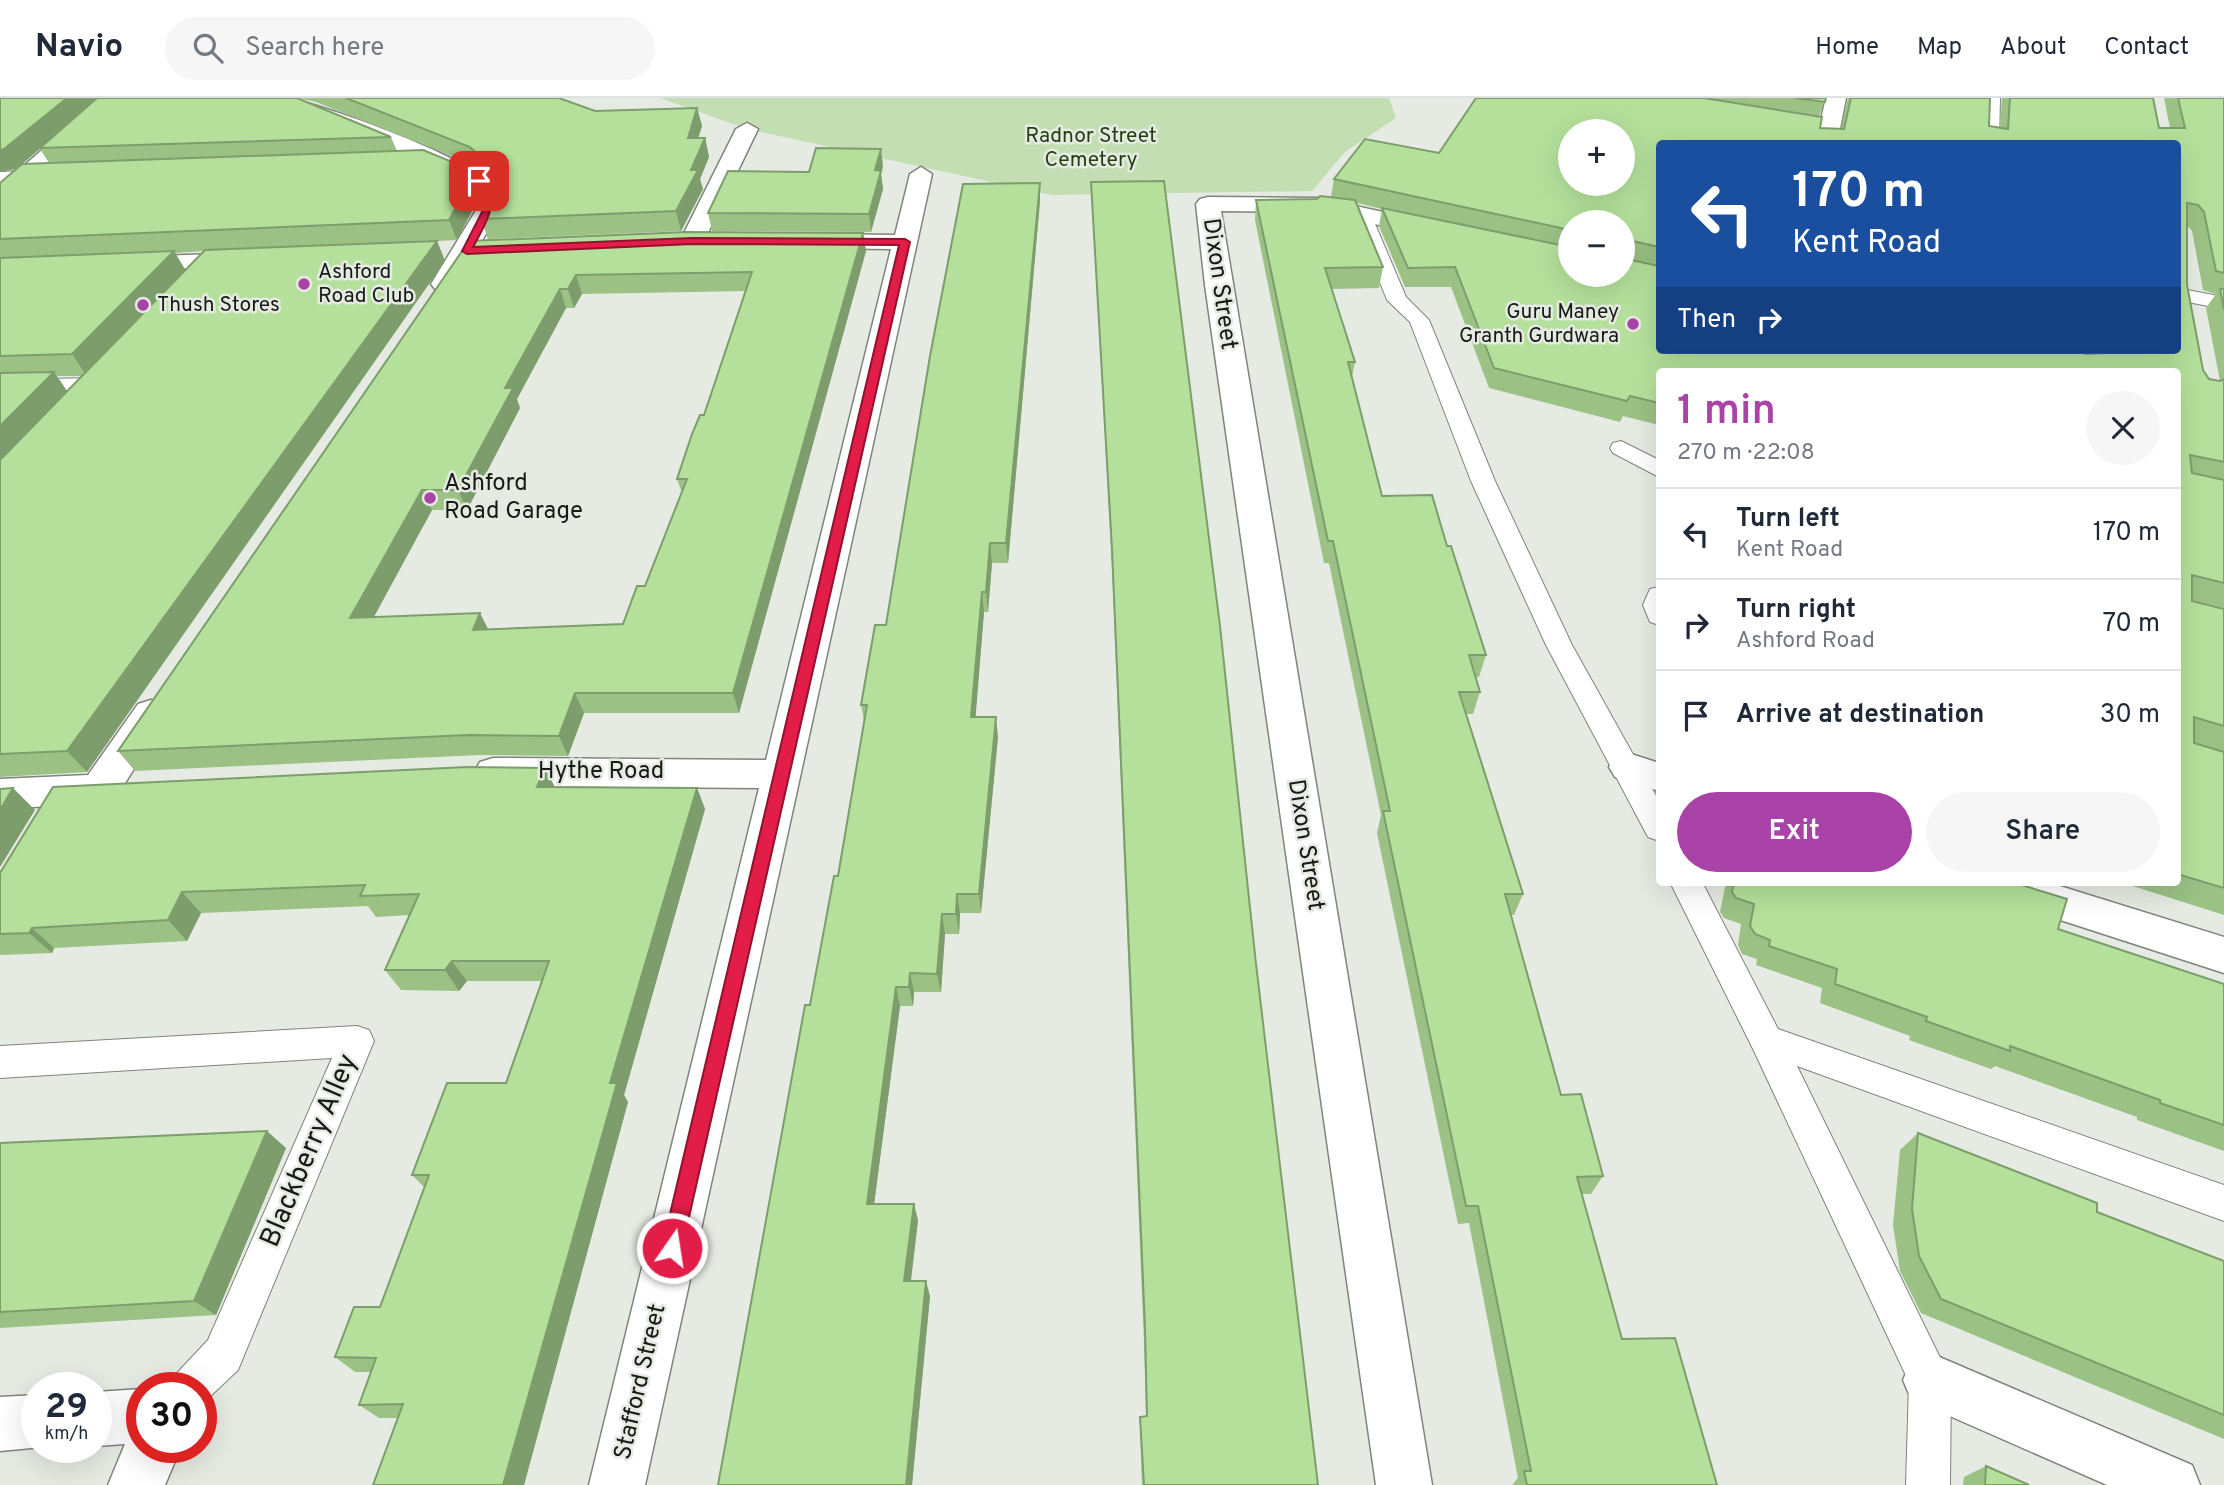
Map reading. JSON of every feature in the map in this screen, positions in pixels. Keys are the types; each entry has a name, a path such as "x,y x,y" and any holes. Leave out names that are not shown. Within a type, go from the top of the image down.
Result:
{"street":[{"path":"0,198 115,98"},
{"path":"251,98 308,108 467,173 487,190 487,212 467,251 428,308"},
{"path":"1824,133 1836,98"},
{"path":"717,241 682,242 747,130"},
{"name":"Stafford Street","path":"617,1485 921,174"},
{"name":"Dixon Street","path":"1361,212 1305,204 1208,204 1220,299 1404,1485"},
{"path":"1361,212 1452,234"},
{"path":"794,241 905,242"},
{"path":"105,265 264,259"},
{"path":"2184,287 2194,323"},
{"path":"82,790 170,686"},
{"name":"Hythe Road","path":"452,773 782,774"},
{"path":"0,794 140,787"},
{"path":"2007,886 2224,955"},
{"path":"1930,1381 2172,1485"},
{"path":"0,1424 21,1423"},
{"path":"136,1485 146,1463"}],"lane":[{"path":"1991,140 1992,98"},
{"path":"392,164 440,162"},
{"path":"0,177 66,174"},
{"path":"1361,212 1397,300 1419,320 1483,481 1559,645 1643,772 1656,818"},
{"path":"192,280 210,261"},
{"path":"2184,287 2224,303"},
{"path":"74,403 111,365"},
{"path":"0,386 93,384"},
{"path":"1621,448 1656,468"},
{"path":"46,823 82,790"},
{"path":"1688,886 1766,1040 1930,1381 1928,1485"},
{"path":"1766,1040 2224,1203"},
{"name":"Blackberry Alley","path":"0,1062 357,1041 223,1354 207,1372"}],"green space":[{"name":"Radnor Street Cemetery","path":"660,98 1389,98 1396,118 1345,152 1312,191 1052,195 747,129"}],"building":[{"path":"0,98 67,98 0,150"},
{"path":"97,98 297,98 391,137 40,148"},
{"path":"346,98 559,98 595,111 697,108 688,138 705,138 691,170 698,170 676,211 481,219 494,193 494,170 470,147"},
{"path":"1476,98 1704,98 1822,117 1820,128 1844,129 1851,98 1990,98 1989,126 2008,129 2010,98 2153,98 2159,128 2185,128 2178,98 2224,98 2224,273 2216,271 2204,212 2198,205 2187,203 2187,285 2203,370 2209,379 2224,379 2224,462 2190,455 2192,473 2224,480 2224,583 2192,575 2192,601 2224,609 2224,726 2194,717 2194,743 2224,752 2224,888 2181,875 2181,368 1656,368 1656,402 1630,396 1627,401 1494,368 1455,267 1408,268 1382,208 1558,245 1558,287 1635,287 1635,261 1656,265 1656,354 2181,354 2181,140 1656,140 1656,246 1635,242 1635,210 1558,210 1558,227 1334,179 1365,139 1439,153"},
{"path":"1795,98 1826,98 1825,102"},
{"path":"816,148 881,149 875,170 881,171 869,214 708,213 728,171 809,172"},
{"path":"423,150 450,161 466,174 465,191 449,220 0,239 0,183 22,164"},
{"path":"1164,181 1220,626 1256,964 1318,1485 1144,1485 1140,1417 1147,1416 1145,1328 1112,549 1091,182"},
{"path":"1040,183 1006,543 990,543 986,592 982,592 971,717 996,717 979,894 957,894 956,914 942,914 937,974 910,973 909,987 896,987 867,1204 914,1204 904,1281 926,1281 906,1485 718,1485 805,1005 810,1005 834,876 838,876 867,705 861,705 875,625 886,625 930,356 963,184"},
{"path":"1320,196 1355,200 1383,267 1325,268 1355,362 1348,362 1382,496 1432,495 1486,655 1469,655 1480,692 1459,692 1523,894 1505,894 1561,1095 1581,1094 1603,1176 1577,1177 1622,1339 1675,1338 1717,1485 1527,1485 1524,1471 1531,1471 1478,1206 1466,1206 1383,811 1390,811 1333,541 1328,541 1256,200 1317,199"},
{"path":"687,232 863,233 733,693 575,693 559,736 468,735 118,751 469,241","holes":["752,272 704,415 700,415 677,479 687,479 645,586 637,586 623,624 473,630 480,613 350,618 422,490 458,490 513,388 505,388 560,289 568,289 576,275"]},
{"path":"437,241 67,751 0,754 0,460 205,250"},
{"path":"174,251 72,354 0,356 0,258"},
{"path":"2220,289 2224,289 2224,310"},
{"path":"54,372 0,426 0,373"},
{"path":"467,767 545,768 537,787 697,788 610,1083 617,1083 503,1485 373,1485 403,1404 359,1405 376,1358 335,1357 354,1307 380,1307 429,1175 412,1175 447,1083 506,1083 549,961 452,961 445,970 385,970 419,894 360,896 365,885 182,892 168,920 32,928 29,933 0,934 0,873 53,787"},
{"path":"13,788 0,810 0,789"},
{"path":"1733,886 2025,886 2067,899 2058,929 2224,984 2224,1125 2010,1046 2010,1051 1926,1021 1927,1017 1835,984 1837,969 1769,946 1770,940 1755,934 1750,926 1754,904 1736,898 1732,892"},
{"path":"267,1131 194,1301 0,1312 0,1143"},
{"path":"1918,1133 2097,1203 2097,1212 2224,1261 2224,1415 1941,1299 1919,1256 1912,1209"},
{"path":"1986,1466 2029,1485 1985,1485"}],"place":[{"name":"Ashford Road Club","path":"304,284"},
{"name":"Thush Stores","path":"143,305"},
{"name":"Guru Maney Granth Gurdwara","path":"1633,324"},
{"name":"Ashford Road Garage","path":"430,498"}],"route":[{"path":"479,181 487,190 487,212 467,251 692,241 905,242 672,1248"}]}
